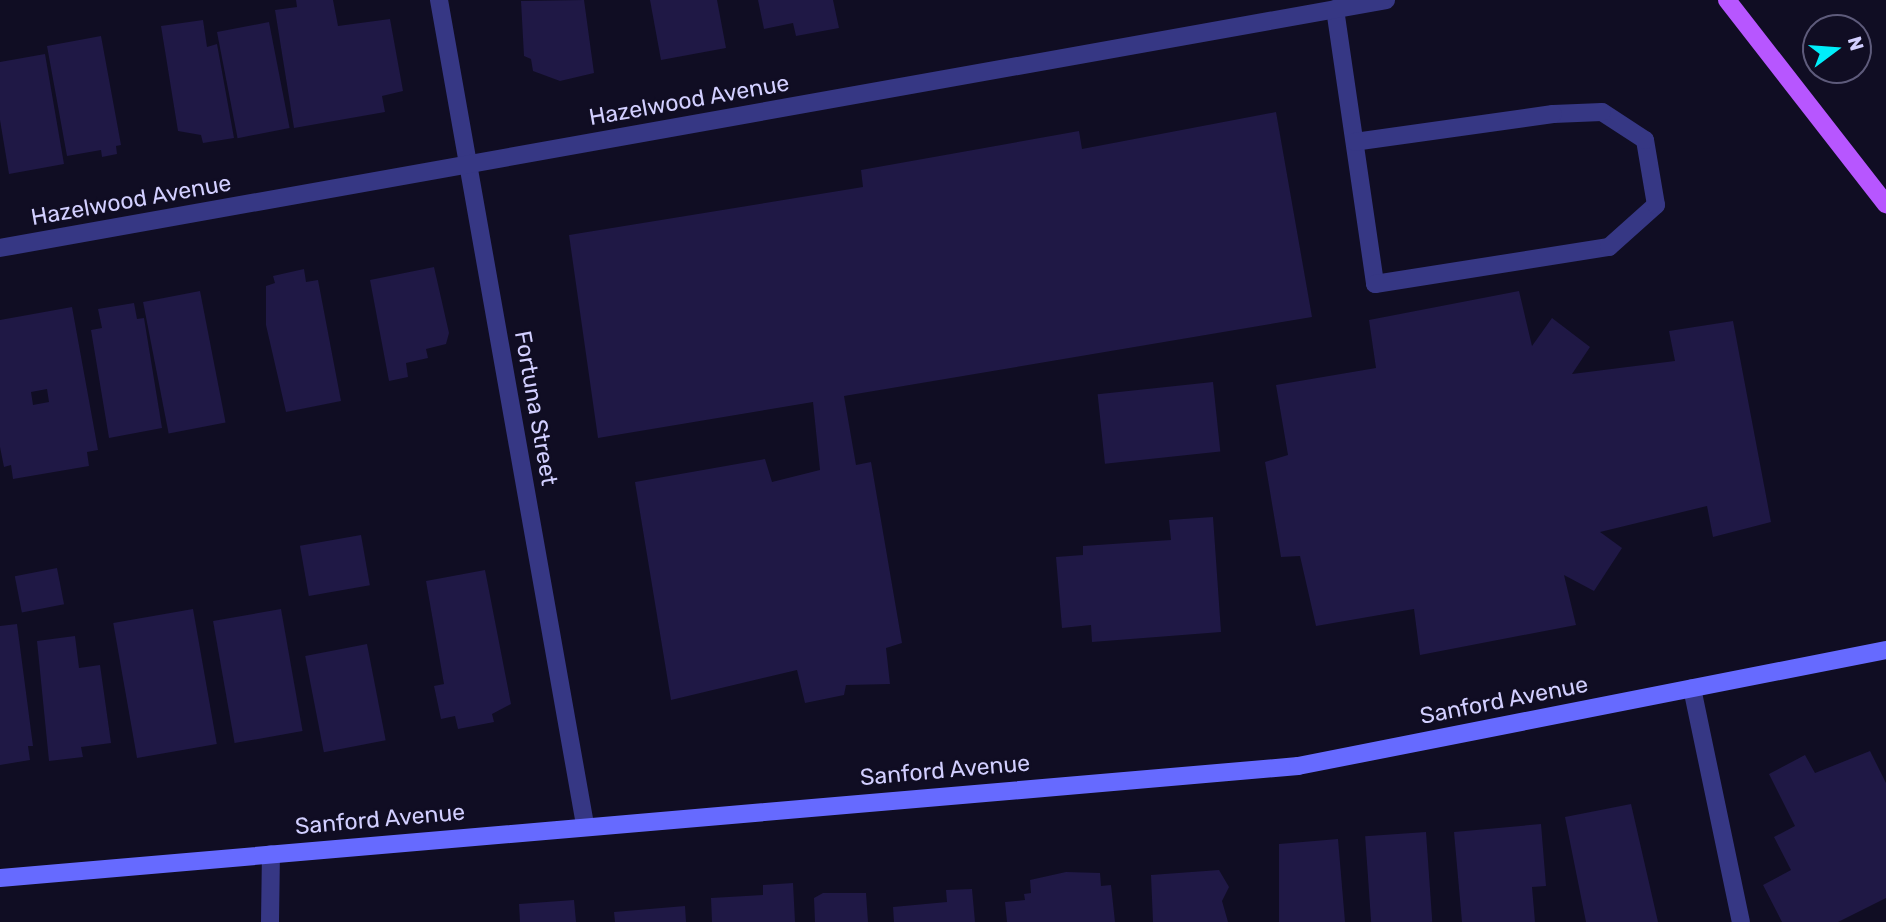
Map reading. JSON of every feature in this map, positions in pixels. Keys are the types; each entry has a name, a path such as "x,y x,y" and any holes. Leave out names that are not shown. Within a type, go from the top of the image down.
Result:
{"main road":[{"path":"1727,0 1886,204"},
{"name":"Sanford Avenue","path":"0,878 585,825 1298,766 1886,650"}],"street":[{"name":"Fortuna Street","path":"439,0 585,825"},
{"name":"Hazelwood Avenue","path":"0,248 1386,0"},
{"path":"1335,9 1375,284 1609,247 1656,205 1645,140 1602,113 1553,114 1355,142"},
{"path":"1692,688 1741,922"},
{"path":"270,922 271,854"}],"building":[{"path":"296,0 333,0 338,26 390,19 403,91 382,96 385,112 294,128 275,10 297,7"},
{"path":"584,0 594,73 560,81 533,71 531,59 524,56 521,1"},
{"path":"650,0 717,0 726,48 661,60"},
{"path":"758,0 833,0 839,28 796,36 793,23 764,29"},
{"path":"203,20 207,47 217,44 234,138 203,143 201,135 178,131 161,26"},
{"path":"269,22 290,128 238,138 217,32"},
{"path":"101,36 121,145 116,146 117,154 102,157 101,150 67,156 47,46"},
{"path":"45,54 64,164 9,174 0,120 0,62"},
{"path":"1276,112 1312,317 844,396 856,465 871,462 902,643 886,648 890,684 846,685 844,695 805,703 797,670 671,700 635,482 765,459 772,482 820,470 813,402 598,438 569,235 863,187 861,170 1079,131 1082,149"},
{"path":"434,267 449,333 446,344 426,349 428,358 406,363 408,377 389,381 370,280"},
{"path":"304,269 306,282 318,280 341,401 286,412 266,325 266,286 275,283 273,276"},
{"path":"200,291 226,423 169,434 143,302"},
{"path":"1519,291 1532,346 1552,318 1590,347 1572,374 1675,361 1669,331 1733,321 1771,522 1713,537 1707,506 1600,532 1622,548 1594,591 1564,575 1576,625 1420,655 1414,609 1316,626 1300,556 1281,557 1265,462 1288,455 1276,385 1376,368 1369,320"},
{"path":"134,303 137,319 144,318 162,428 109,438 91,330 102,328 98,309"},
{"path":"72,307 98,450 87,452 89,466 13,479 11,465 4,467 0,447 0,320","holes":["47,389 49,402 33,405 31,392"]},
{"path":"1213,382 1220,452 1105,464 1098,394"},
{"path":"1213,517 1221,632 1092,642 1091,625 1062,628 1056,557 1083,555 1083,546 1171,540 1169,520"},
{"path":"361,535 370,585 309,596 300,546"},
{"path":"57,568 64,604 22,613 15,576"},
{"path":"485,570 511,704 492,714 494,722 458,729 455,716 441,719 434,686 444,684 426,581"},
{"path":"193,609 217,744 137,758 113,623"},
{"path":"281,609 303,731 235,743 213,621"},
{"path":"17,624 33,746 28,746 30,760 0,765 0,626"},
{"path":"75,636 79,668 100,665 111,743 81,747 83,757 49,761 37,641"},
{"path":"367,644 386,740 324,752 305,656"},
{"path":"1870,751 1886,783 1886,898 1838,922 1782,922 1763,885 1791,870 1774,837 1795,826 1769,774 1805,755 1815,773"},
{"path":"1631,804 1658,922 1586,922 1565,817"},
{"path":"1541,824 1546,886 1532,887 1535,922 1462,922 1454,832"},
{"path":"1426,832 1432,922 1371,922 1365,836"},
{"path":"1338,839 1345,922 1279,922 1279,844"},
{"path":"1219,870 1229,887 1222,901 1228,922 1153,922 1151,875"},
{"path":"1066,872 1100,873 1101,886 1111,885 1115,922 1007,922 1005,902 1025,900 1024,894 1031,893 1030,880"},
{"path":"793,883 795,922 712,922 711,898 763,895 763,885"},
{"path":"972,889 975,922 894,922 893,907 947,902 946,890"},
{"path":"823,893 866,893 868,922 815,922 814,898"},
{"path":"574,900 576,922 520,922 519,904"},
{"path":"685,906 686,922 615,922 614,912"}]}
